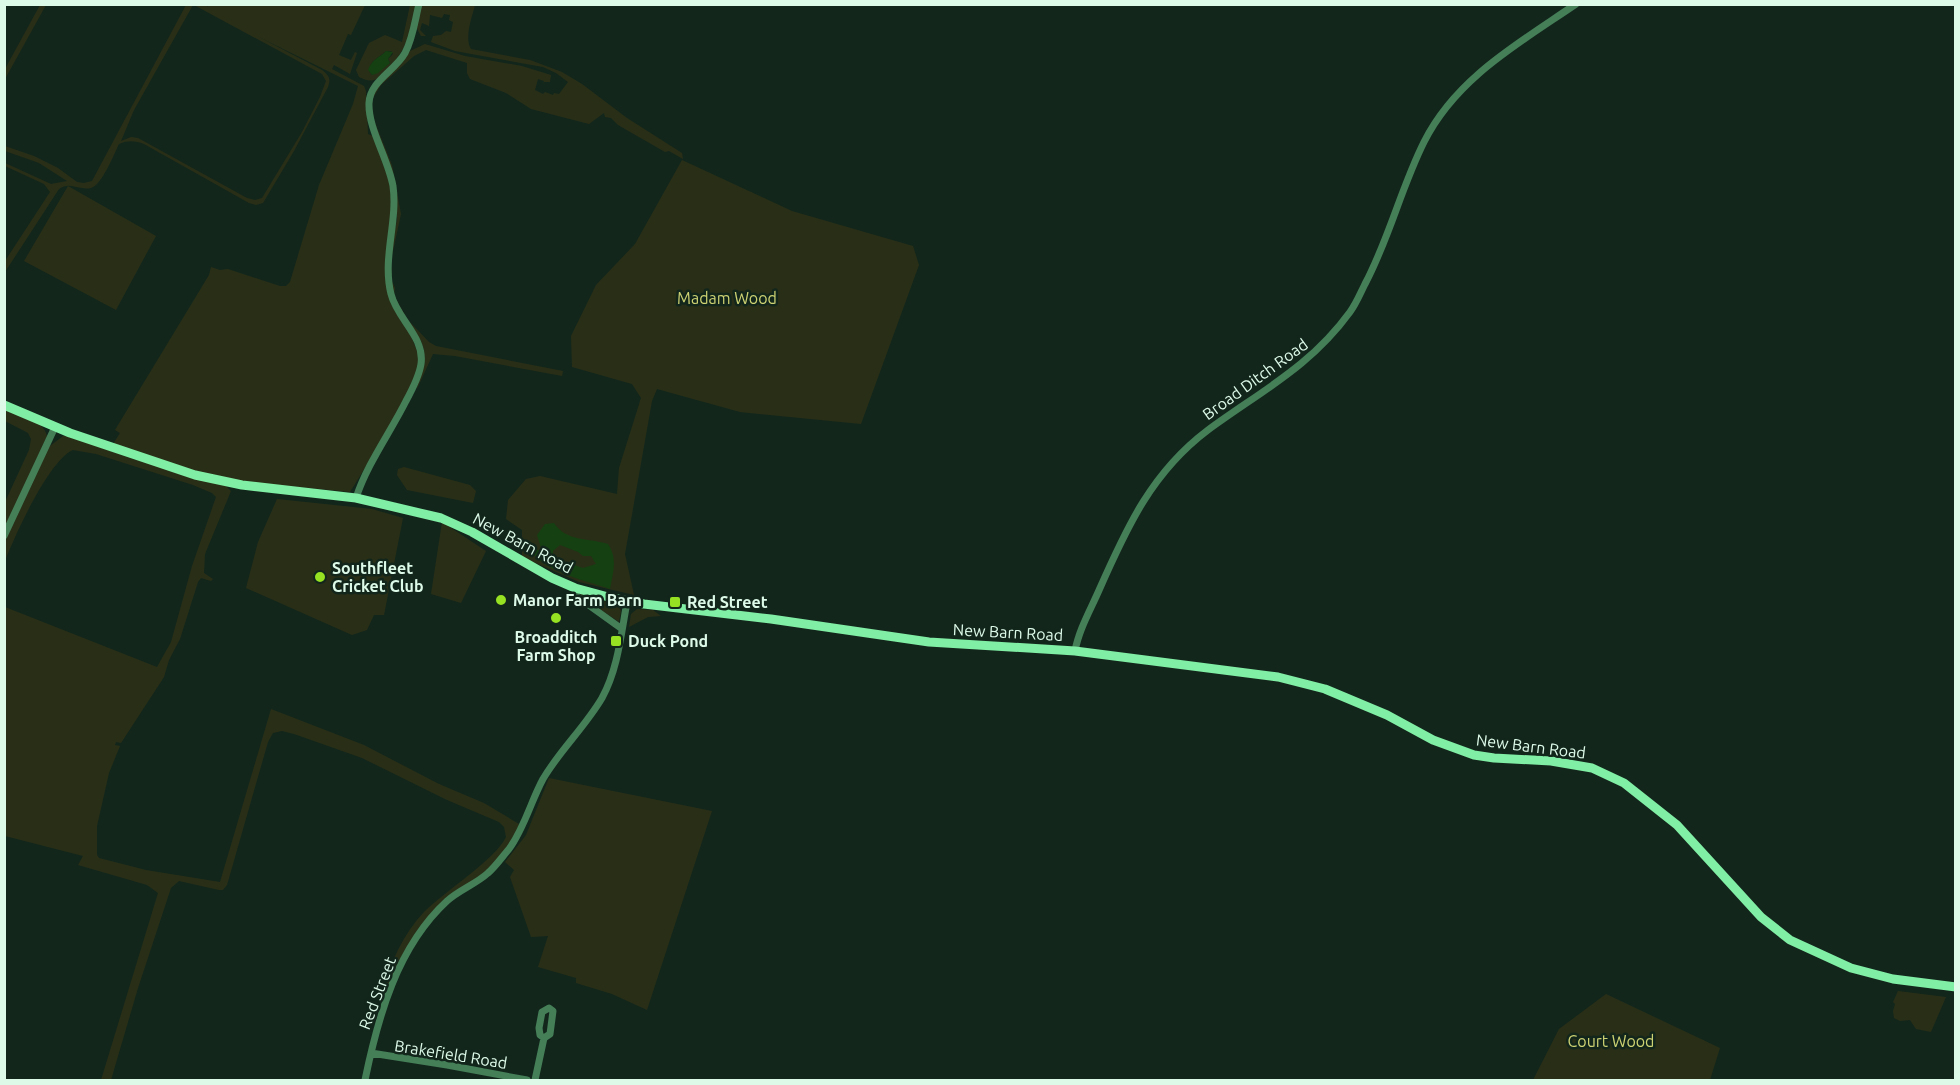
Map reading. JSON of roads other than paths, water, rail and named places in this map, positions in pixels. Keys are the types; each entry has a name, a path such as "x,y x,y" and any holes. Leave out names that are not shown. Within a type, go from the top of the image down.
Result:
{"street":[{"path":"356,498 366,474 413,388 422,361 420,345 401,317 390,292 388,257 395,213 394,194 388,164 371,123 369,105 373,88 395,66 408,47 418,4"},
{"name":"Broad Ditch Road","path":"1075,651 1081,629 1132,517 1169,464 1208,431 1287,376 1324,345 1352,310 1386,240 1424,142 1444,109 1465,85 1503,54 1576,4"},
{"name":"New Barn Road","path":"4,405 125,453 211,479 242,485 356,498 450,521 538,571 575,588 627,602 771,619 938,644 1075,651 1278,677 1325,689 1388,715 1453,749 1494,758 1551,761 1592,768 1624,783 1677,825 1761,917 1790,940 1851,968 1895,980 1956,987"},
{"path":"4,536 56,427"},
{"path":"575,588 576,596 622,629"},
{"name":"Red Street","path":"365,1080 384,1006 411,946 427,922 448,900 488,874 511,846 543,779 603,696 613,672 627,602"},
{"path":"535,1080 544,1038"},
{"name":"Brakefield Road","path":"371,1053 526,1080"}],"place":[{"name":"Southfleet Cricket Club","path":"320,577"},
{"name":"Manor Farm Barn","path":"501,600"},
{"name":"Red Street","path":"675,602"},
{"name":"Broadditch Farm Shop","path":"556,618"},
{"name":"Duck Pond","path":"616,641"}],"park label":[{"name":"Madam Wood","path":"727,298"},
{"name":"Court Wood","path":"1611,1041"}]}
